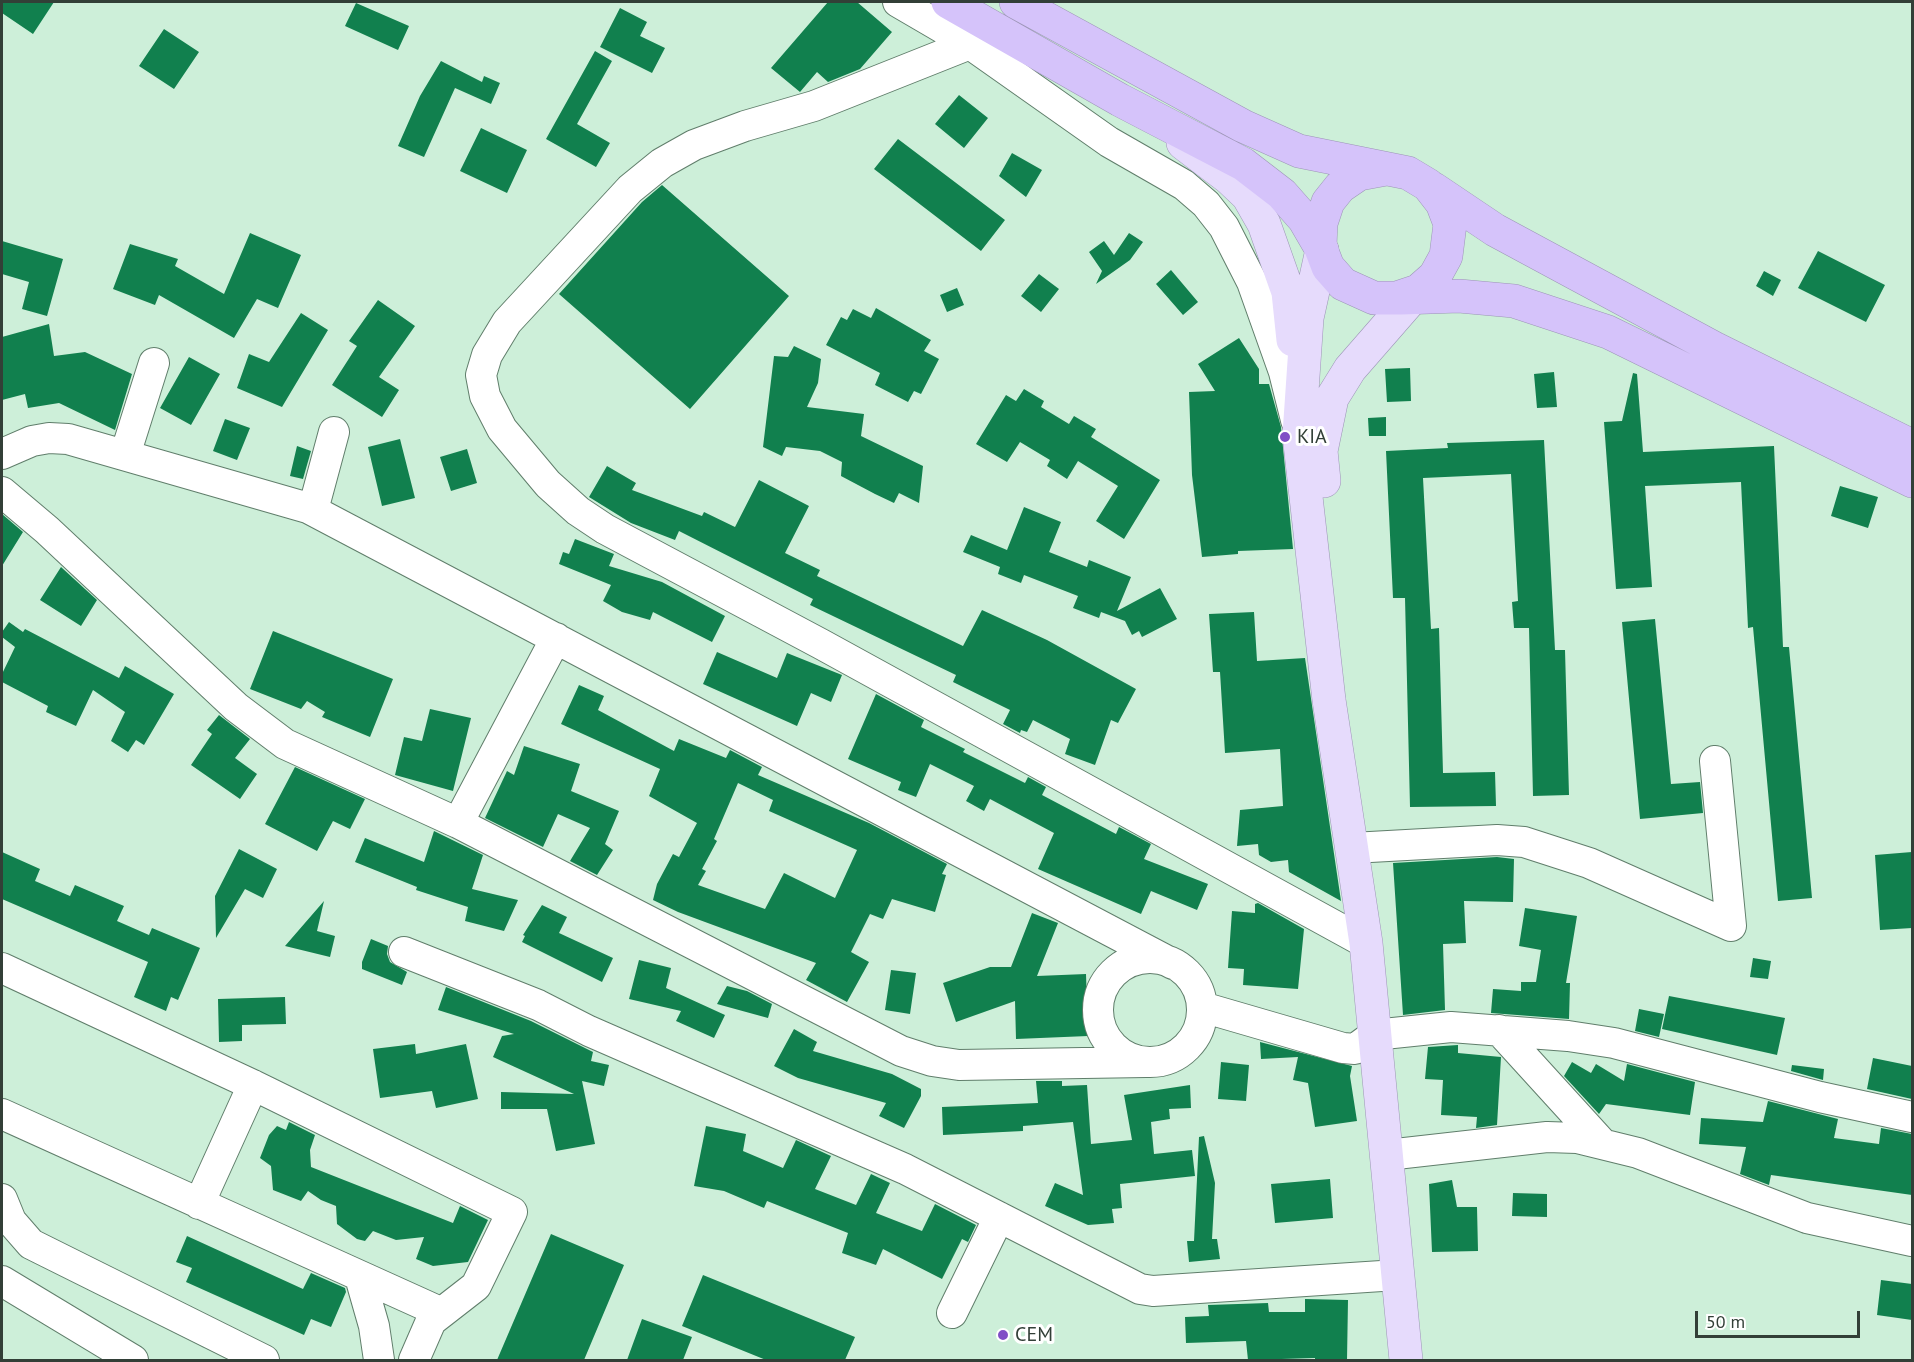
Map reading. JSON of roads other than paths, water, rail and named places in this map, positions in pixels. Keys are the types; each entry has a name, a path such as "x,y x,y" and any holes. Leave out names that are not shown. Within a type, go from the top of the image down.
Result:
{"highway":[{"path":"948,2 1119,100 1243,164 1282,194 1304,219 1329,267 1343,284 1353,291 1374,298 1459,296 1514,301 1608,332 1912,481"},
{"path":"1016,2 1244,126 1299,152 1408,173 1495,230 1714,348 1912,446"},
{"path":"1322,250 1321,223 1328,202 1340,187 1359,174 1386,169"},
{"path":"1408,296 1435,276 1446,256 1450,224 1442,202 1428,185"}],"main road":[{"path":"1119,100 1229,178 1248,196 1264,224 1288,292 1299,435 1305,468 1329,700 1366,943 1406,1360"},
{"path":"1299,435 1307,318 1322,250"},
{"path":"1351,838 1349,702 1321,451 1332,398 1350,369 1408,296"}],"street":[{"path":"898,2 970,44 1109,142 1184,185 1206,204 1224,227 1255,292 1284,372 1299,435"},
{"path":"970,44 814,106 745,126 694,145 662,163 630,189 507,322 487,355 481,375 485,396 502,429 548,484 578,511 605,529 852,661 1366,943"},
{"path":"125,455 154,363"},
{"path":"313,510 334,432"},
{"path":"2,454 32,441 49,438 69,439 313,510 1173,964 1188,974 1198,989 1202,1007 1196,1032 1180,1053 1164,1060 1146,1062 959,1065 932,1061 901,1051 458,823 285,744 236,707 47,530 2,492"},
{"path":"458,823 556,638"},
{"path":"1351,838 1524,842 1589,863 1731,926 1715,761"},
{"path":"404,952 538,1005 589,1031 905,1169 1140,1289 1154,1292 1397,1275"},
{"path":"1146,1062 1125,1056 1111,1045 1101,1029 1098,1012 1100,994 1109,978 1122,966 1139,959 1157,958 1173,964"},
{"path":"2,968 253,1085 512,1212 476,1286 431,1321 414,1360"},
{"path":"1202,1007 1342,1048 1355,1049 1374,1035 1421,1028 1499,1030 1614,1043 1820,1097 1912,1117"},
{"path":"1499,1030 1601,1142"},
{"path":"199,1204 253,1085"},
{"path":"2,1114 440,1312"},
{"path":"1387,1155 1546,1137 1601,1142 1638,1153 1806,1218 1912,1241"},
{"path":"2,1199 10,1221 32,1244 264,1360"},
{"path":"952,1313 999,1217"},
{"path":"360,1277 374,1326 379,1360"},
{"path":"2,1281 133,1360"}],"place":[{"name":"KIA","path":"1285,437"},
{"name":"CEM","path":"1003,1335"}]}
